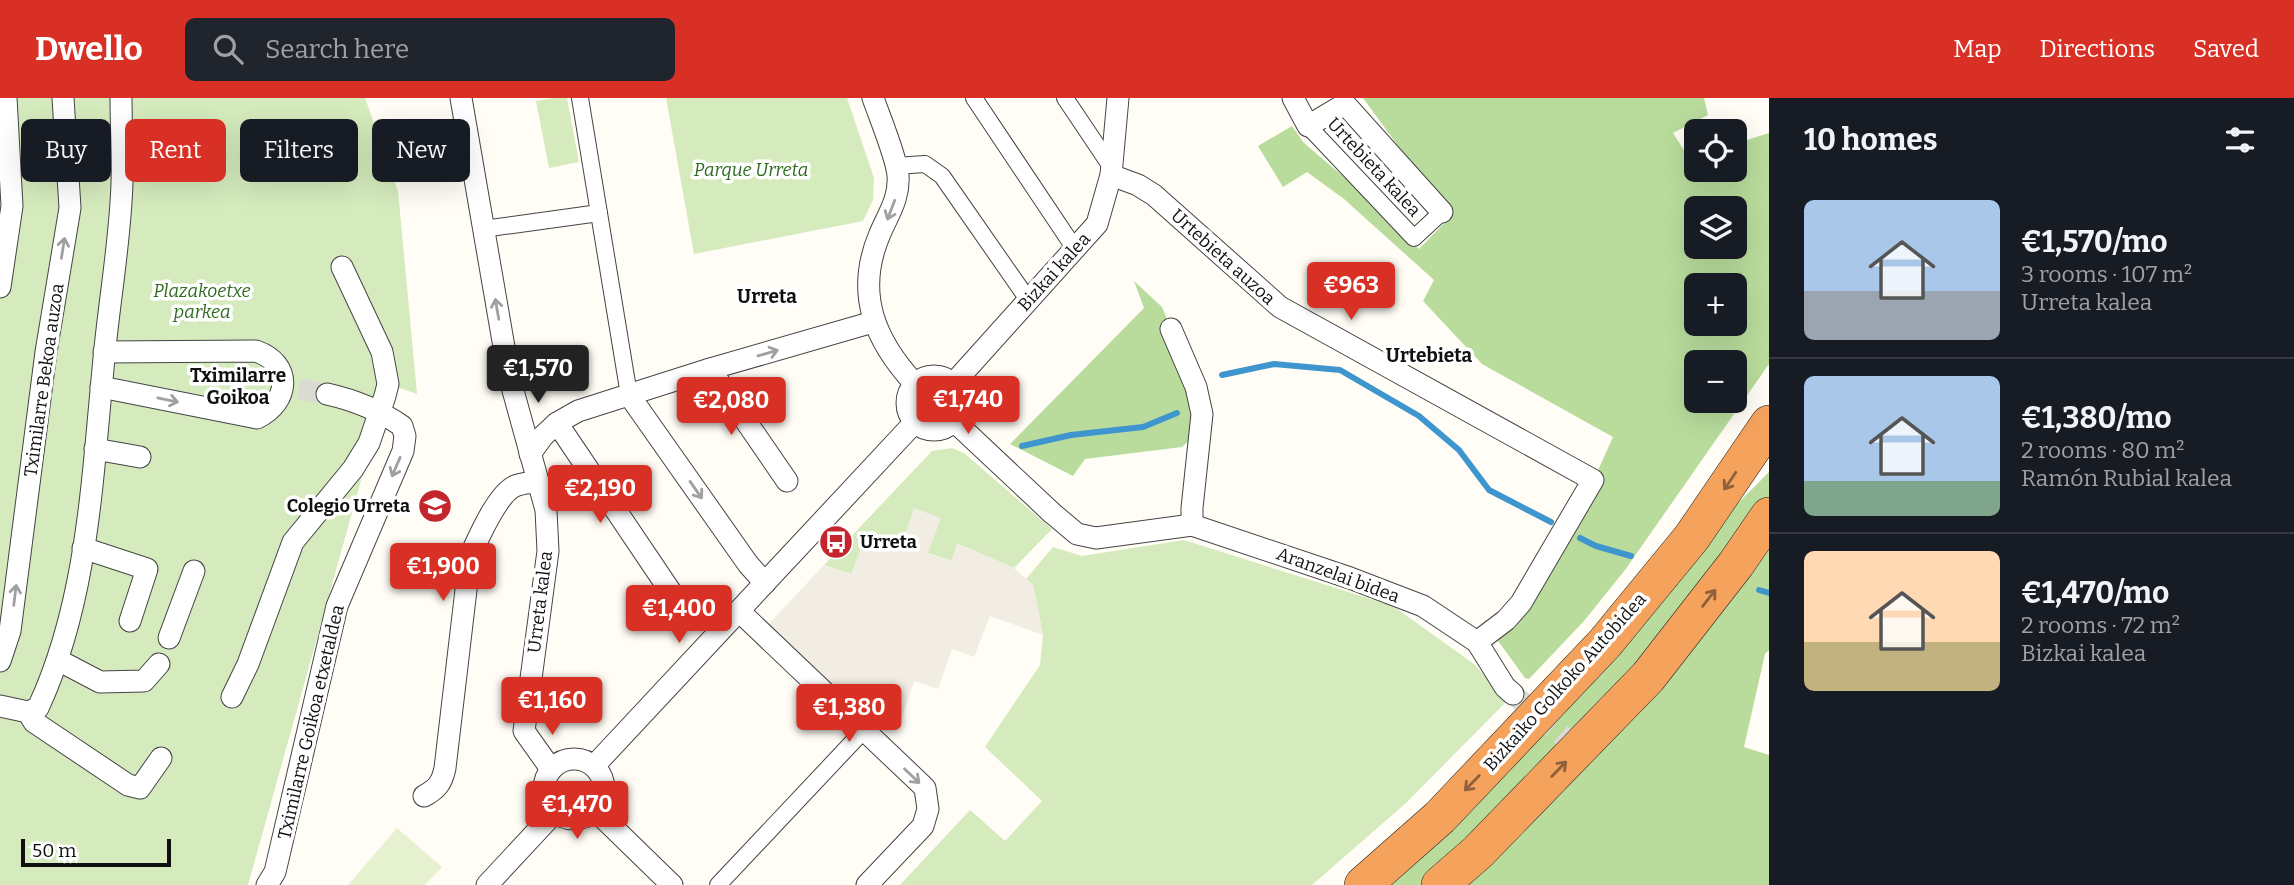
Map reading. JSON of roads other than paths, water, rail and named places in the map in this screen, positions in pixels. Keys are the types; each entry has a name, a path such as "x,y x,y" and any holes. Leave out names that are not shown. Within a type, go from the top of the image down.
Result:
{"highway":[{"name":"Bizkaiko Golkoko Autobidea","path":"1363,885 1440,817 1605,643 1692,537 1769,424"},
{"path":"1440,885 1478,852 1648,677 1736,564 1769,516"}],"street":[{"path":"0,287 12,206 6,98"},
{"name":"Tximilarre Bekoa auzoa","path":"0,661 10,631 46,352 70,208 63,98"},
{"path":"0,706 28,712 38,708 65,640 83,548 118,236 122,181 121,98"},
{"name":"Urreta kalea","path":"461,98 509,376 546,510 548,551 524,731 551,769"},
{"path":"580,98 629,395 748,564 765,583"},
{"path":"873,98 898,174 897,194 878,238 870,270 869,295 873,322 879,335 915,384"},
{"path":"974,98 1075,249"},
{"path":"1065,98 1111,171"},
{"name":"Bizkai kalea","path":"953,383 1097,224 1111,171 1118,98"},
{"path":"1293,98 1308,126 1345,104 1442,212"},
{"name":"Urtebieta kalea","path":"1308,126 1414,238 1442,212"},
{"path":"895,166 925,164 942,176 1029,301"},
{"name":"Urtebieta auzoa","path":"1111,171 1154,195 1280,307 1593,480 1521,603 1506,620 1477,642"},
{"path":"483,229 599,213"},
{"path":"232,697 248,664 293,542 353,469 369,443 381,413 388,384 382,352 342,267"},
{"path":"530,454 543,436 578,411 873,322"},
{"path":"1171,330 1200,400 1202,414 1192,525"},
{"path":"101,387 254,426 291,388 279,367 268,355 256,351 104,352"},
{"path":"710,369 787,481"},
{"path":"930,376 953,383 958,390 961,406 954,421 947,426 930,429 915,422 910,415 907,398 915,384 930,376"},
{"name":"Tximilarre Goikoa etxetaldea","path":"267,885 275,872 337,606 403,451 405,436 402,426 381,413 346,398 327,394"},
{"name":"Aranzelai bidea","path":"954,421 1077,534 1096,538 1192,525 1350,578 1423,606 1477,642 1505,687 1513,694"},
{"path":"594,766 915,422"},
{"path":"557,424 678,604"},
{"path":"95,449 140,457"},
{"path":"424,796 436,790 443,780 470,556 480,533 505,494 514,486 537,481"},
{"path":"83,548 147,569 130,621"},
{"path":"169,638 194,571"},
{"path":"739,611 925,788 928,809 923,826 867,885"},
{"path":"58,660 100,682 144,681 159,664"},
{"path":"28,712 34,722 128,785 140,788 162,758"},
{"path":"718,885 864,730"},
{"path":"577,759 594,766 605,783 605,793 596,811 580,820 571,820 554,813 544,796 544,787 551,769 559,763 577,759"},
{"path":"596,811 672,885"},
{"path":"487,885 554,813"}],"waterway":[{"path":"1222,375 1274,364 1340,370 1419,416 1459,450 1489,490 1551,522"},
{"path":"1022,446 1071,435 1143,427 1177,413"},
{"path":"1580,538 1596,546 1631,556"},
{"path":"1759,590 1769,593"}],"tunnel":[{"path":"299,389 327,394"},
{"path":"1513,694 1584,754"}],"place":[{"name":"Colegio Urreta","path":"435,506"},
{"name":"Urreta","path":"836,542"}],"district":[{"name":"Urreta","path":"767,296"},
{"name":"Urtebieta","path":"1429,355"},
{"name":"Tximilarre Goikoa","path":"238,386"}],"park label":[{"name":"Parque Urreta","path":"751,170"},
{"name":"Plazakoetxe parkea","path":"202,301"}]}
